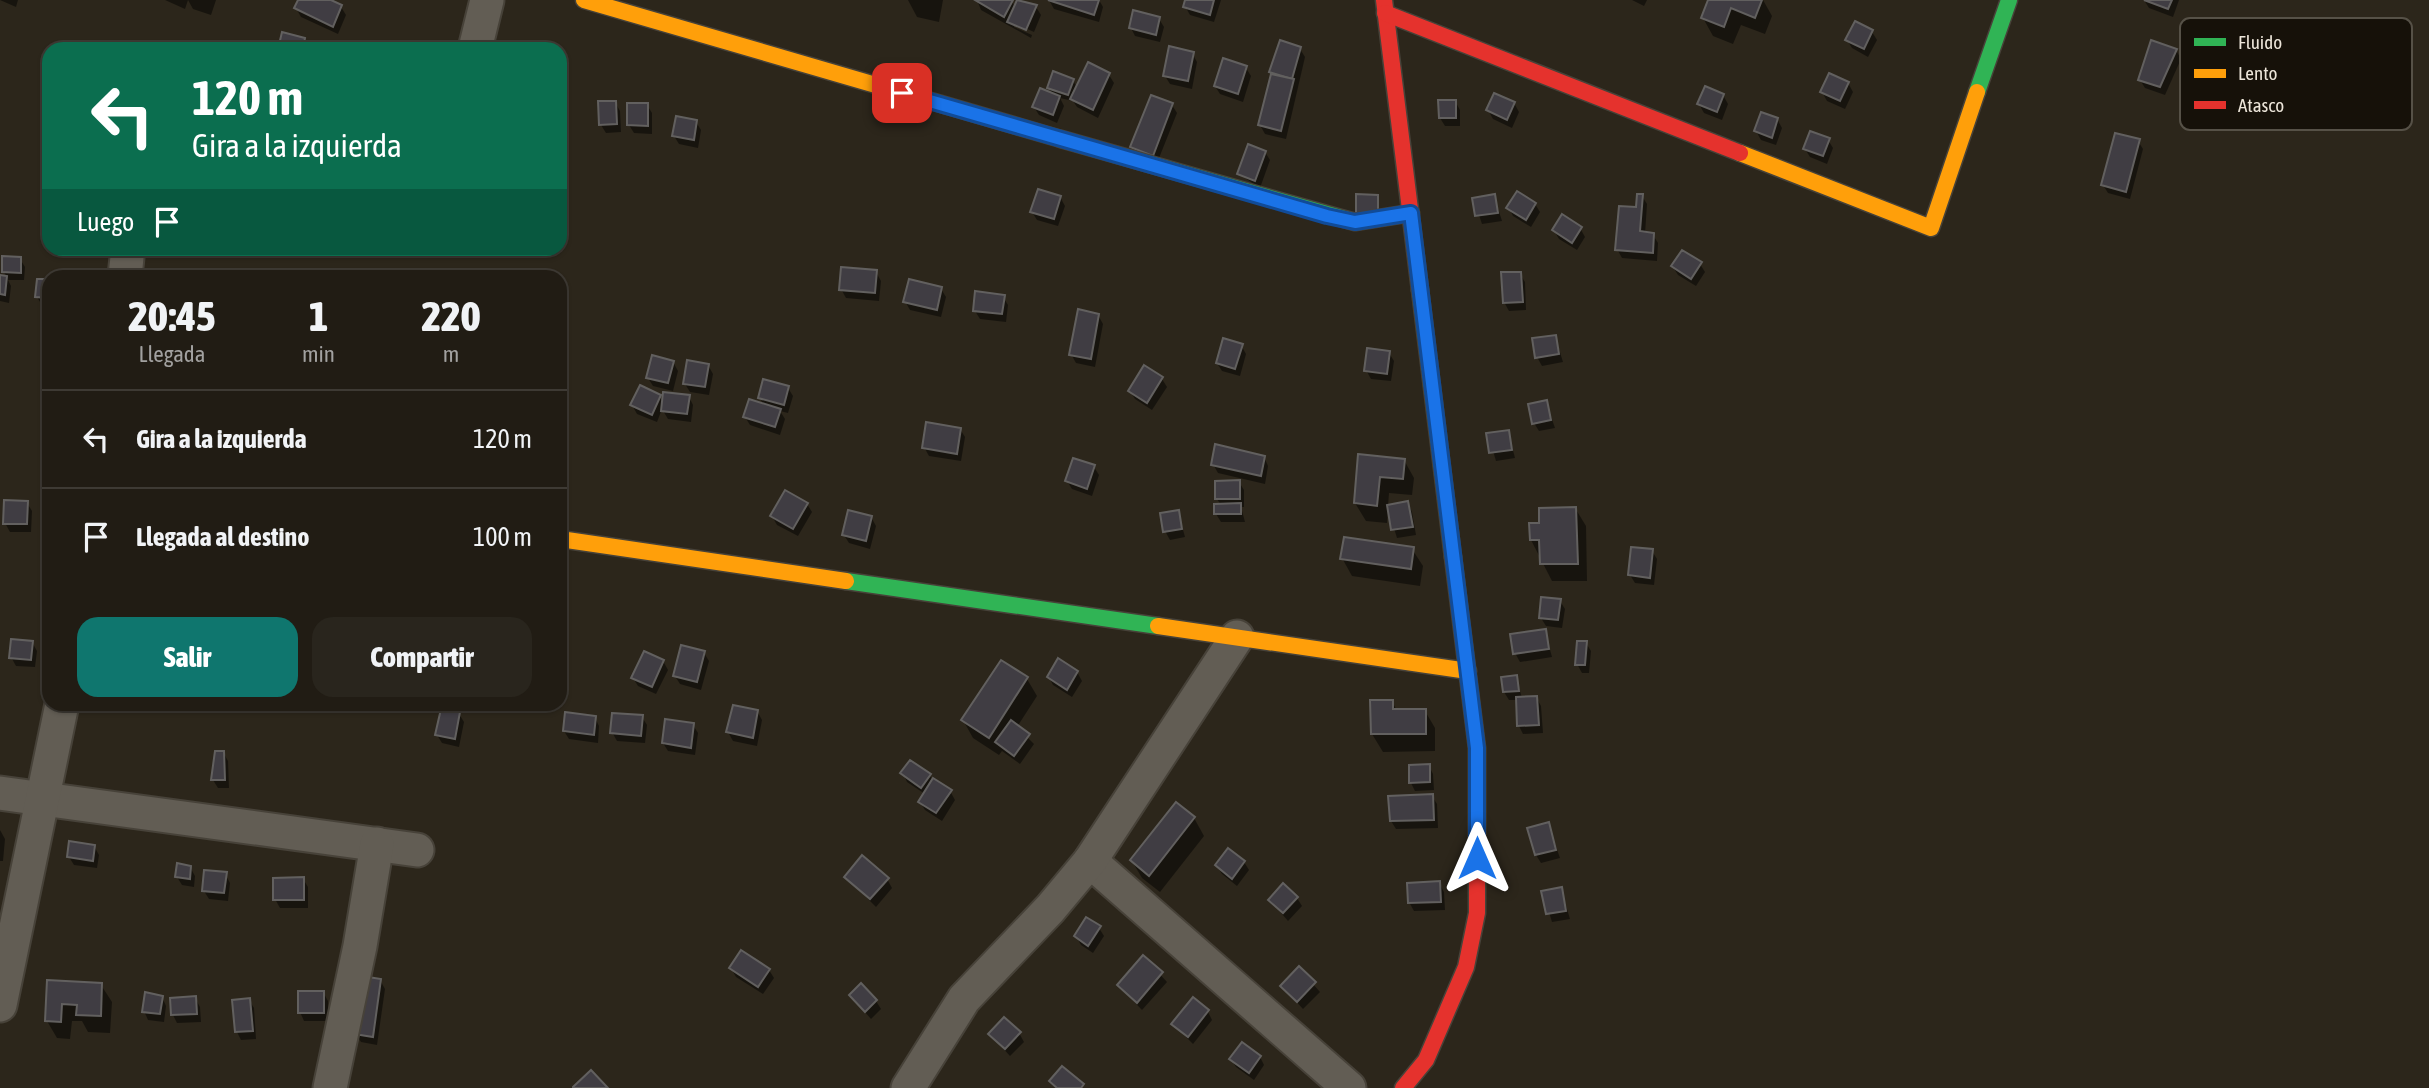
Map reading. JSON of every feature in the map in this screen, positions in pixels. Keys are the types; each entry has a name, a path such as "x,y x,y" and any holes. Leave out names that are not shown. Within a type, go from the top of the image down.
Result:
{"street":[{"path":"477,42 487,0"},
{"path":"584,0 1327,216 1355,222 1411,213"},
{"path":"1403,1088 1426,1060 1466,967 1477,913 1477,748 1384,6 1931,228 2009,0"},
{"path":"567,540 1468,671"},
{"path":"908,1088 964,999 1050,909 1090,860 1237,637"},
{"path":"0,1004 60,711"},
{"path":"0,793 417,850"},
{"path":"330,1088 360,946 377,844"},
{"path":"1090,860 1349,1088"}],"building":[{"path":"298,0 331,0 342,5 333,27 294,8"},
{"path":"975,0 1013,0 1004,17"},
{"path":"1017,0 1037,5 1026,30 1007,22"},
{"path":"1048,0 1099,0 1094,15"},
{"path":"1185,0 1214,0 1210,15 1183,7"},
{"path":"1708,0 1762,0 1755,18 1731,8 1724,27 1701,18"},
{"path":"2144,0 2172,0 2168,9"},
{"path":"1133,10 1160,17 1156,35 1129,28"},
{"path":"1855,21 1873,30 1864,49 1845,40"},
{"path":"282,32 305,38 304,42 280,42"},
{"path":"1280,40 1301,47 1292,79 1269,72"},
{"path":"2151,40 2177,49 2160,87 2138,80"},
{"path":"1169,46 1194,52 1188,81 1163,76"},
{"path":"1223,58 1247,66 1238,94 1214,86"},
{"path":"1088,62 1110,73 1093,110 1070,99"},
{"path":"1053,71 1074,79 1068,95 1047,88"},
{"path":"1829,73 1849,82 1840,101 1820,92"},
{"path":"1271,74 1294,79 1281,131 1258,125"},
{"path":"1705,86 1724,94 1717,112 1697,104"},
{"path":"1040,88 1060,96 1053,115 1032,107"},
{"path":"1494,93 1515,102 1507,120 1486,110"},
{"path":"1151,95 1173,103 1153,156 1130,147"},
{"path":"1438,100 1456,100 1456,118 1439,118"},
{"path":"598,101 616,101 617,124 599,125"},
{"path":"627,103 648,103 648,126 627,125"},
{"path":"1761,112 1778,118 1772,138 1754,131"},
{"path":"676,116 697,120 694,140 672,136"},
{"path":"1810,131 1830,138 1823,156 1803,149"},
{"path":"2115,133 2140,139 2126,192 2101,185"},
{"path":"1248,144 1266,151 1255,181 1237,174"},
{"path":"1038,189 1061,196 1054,219 1030,212"},
{"path":"1517,191 1536,203 1526,220 1506,208"},
{"path":"1356,194 1378,195 1378,215 1356,214"},
{"path":"1495,194 1498,213 1475,216 1472,198"},
{"path":"1637,194 1643,194 1640,231 1654,233 1653,253 1615,250 1619,206 1636,207"},
{"path":"1562,214 1582,227 1572,243 1552,230"},
{"path":"1682,250 1702,262 1691,279 1671,266"},
{"path":"2,256 21,257 21,273 2,272"},
{"path":"841,267 877,270 875,293 839,290"},
{"path":"1501,272 1521,272 1523,302 1503,303"},
{"path":"0,275 7,276 5,295 0,294"},
{"path":"37,279 42,279 42,298 35,297"},
{"path":"909,279 942,287 937,310 903,302"},
{"path":"975,291 1005,295 1002,314 973,311"},
{"path":"1078,309 1099,314 1091,359 1069,355"},
{"path":"1556,335 1559,354 1535,358 1532,338"},
{"path":"1223,338 1243,344 1235,369 1216,363"},
{"path":"1367,348 1390,351 1387,374 1364,371"},
{"path":"652,355 674,361 668,383 646,378"},
{"path":"687,360 709,364 705,387 683,384"},
{"path":"1144,365 1163,377 1147,403 1128,391"},
{"path":"763,379 789,386 784,405 758,398"},
{"path":"640,385 661,395 652,415 630,405"},
{"path":"663,392 690,395 687,414 661,411"},
{"path":"749,399 781,409 775,427 743,417"},
{"path":"1547,400 1551,420 1532,424 1528,404"},
{"path":"926,422 961,428 957,454 922,448"},
{"path":"1509,430 1512,450 1489,453 1486,433"},
{"path":"1215,444 1265,456 1261,476 1211,465"},
{"path":"1358,454 1405,459 1403,479 1380,477 1377,506 1354,503"},
{"path":"1073,458 1095,465 1087,489 1065,481"},
{"path":"1240,480 1240,499 1215,499 1215,481"},
{"path":"785,490 808,503 793,529 770,516"},
{"path":"4,500 28,501 27,524 3,524"},
{"path":"1408,501 1413,527 1391,530 1387,505"},
{"path":"1241,503 1241,514 1214,514 1214,504"},
{"path":"1576,507 1578,564 1540,564 1539,540 1530,540 1529,523 1539,523 1539,508"},
{"path":"848,510 872,516 866,541 842,535"},
{"path":"1179,510 1182,529 1163,532 1160,513"},
{"path":"1344,537 1414,547 1411,569 1340,559"},
{"path":"1631,547 1653,549 1650,578 1628,575"},
{"path":"1541,597 1561,599 1558,620 1539,618"},
{"path":"1546,629 1549,649 1513,654 1510,634"},
{"path":"11,639 33,641 31,660 9,658"},
{"path":"1577,641 1587,641 1585,665 1575,665"},
{"path":"681,645 705,651 697,682 673,676"},
{"path":"644,651 664,660 652,687 631,678"},
{"path":"1058,658 1078,671 1067,690 1047,677"},
{"path":"1001,660 1028,677 989,738 961,720"},
{"path":"1517,675 1519,691 1503,692 1501,677"},
{"path":"1537,696 1539,725 1517,726 1516,697"},
{"path":"1370,700 1393,700 1393,709 1426,709 1426,734 1371,734"},
{"path":"733,705 758,710 753,738 726,732"},
{"path":"441,711 460,712 455,739 435,735"},
{"path":"565,712 596,716 594,735 563,731"},
{"path":"612,713 643,715 641,736 610,733"},
{"path":"665,719 694,723 691,748 662,743"},
{"path":"1011,720 1030,734 1014,756 995,742"},
{"path":"215,751 224,751 225,780 211,780"},
{"path":"910,760 931,774 921,788 900,773"},
{"path":"1430,764 1430,782 1409,783 1409,765"},
{"path":"933,778 952,790 936,813 918,802"},
{"path":"1433,794 1434,820 1390,821 1388,796"},
{"path":"1176,802 1195,817 1149,876 1130,860"},
{"path":"1549,822 1556,850 1535,855 1527,828"},
{"path":"69,841 95,845 93,861 67,857"},
{"path":"1228,848 1245,861 1232,879 1215,865"},
{"path":"862,855 889,878 870,899 844,877"},
{"path":"177,863 191,866 190,879 175,877"},
{"path":"204,870 227,872 224,893 202,891"},
{"path":"304,877 304,900 273,900 273,878"},
{"path":"1440,881 1441,902 1408,903 1407,883"},
{"path":"1283,883 1298,897 1283,913 1268,900"},
{"path":"1562,887 1566,911 1546,914 1541,891"},
{"path":"1086,917 1101,926 1088,946 1074,936"},
{"path":"741,950 770,969 758,987 729,968"},
{"path":"1143,955 1163,972 1137,1003 1117,985"},
{"path":"1299,966 1316,982 1297,1002 1280,986"},
{"path":"362,976 381,979 373,1037 354,1034"},
{"path":"47,980 102,983 101,1016 76,1015 77,1005 62,1004 61,1022 45,1021"},
{"path":"861,983 877,1000 865,1012 849,995"},
{"path":"298,991 324,991 324,1013 298,1013"},
{"path":"145,992 163,996 160,1014 142,1012"},
{"path":"196,996 197,1014 171,1015 170,998"},
{"path":"1193,997 1209,1010 1188,1037 1171,1024"},
{"path":"250,998 253,1031 235,1032 232,1000"},
{"path":"1004,1017 1021,1032 1005,1049 988,1034"},
{"path":"1242,1042 1261,1056 1249,1073 1229,1059"},
{"path":"1062,1066 1084,1084 1081,1088 1057,1088 1049,1081"},
{"path":"591,1070 608,1088 573,1088 573,1087"}],"traffic: fast":[{"path":"1977,92 2009,0"},
{"path":"1061,139 1355,222 1411,213"},
{"path":"1420,290 1453,557"},
{"path":"846,581 1158,626"}],"traffic: slow":[{"path":"584,0 1061,139"},
{"path":"1740,153 1931,228 1977,92"},
{"path":"567,540 846,581"},
{"path":"1158,626 1468,671"}],"traffic: jam":[{"path":"1384,0 1420,290"},
{"path":"1385,13 1740,153"},
{"path":"1403,1088 1426,1060 1466,967 1477,913 1477,748 1453,557"}],"route":[{"path":"902,93 1327,216 1355,222 1411,213 1477,748 1477,858"}]}
